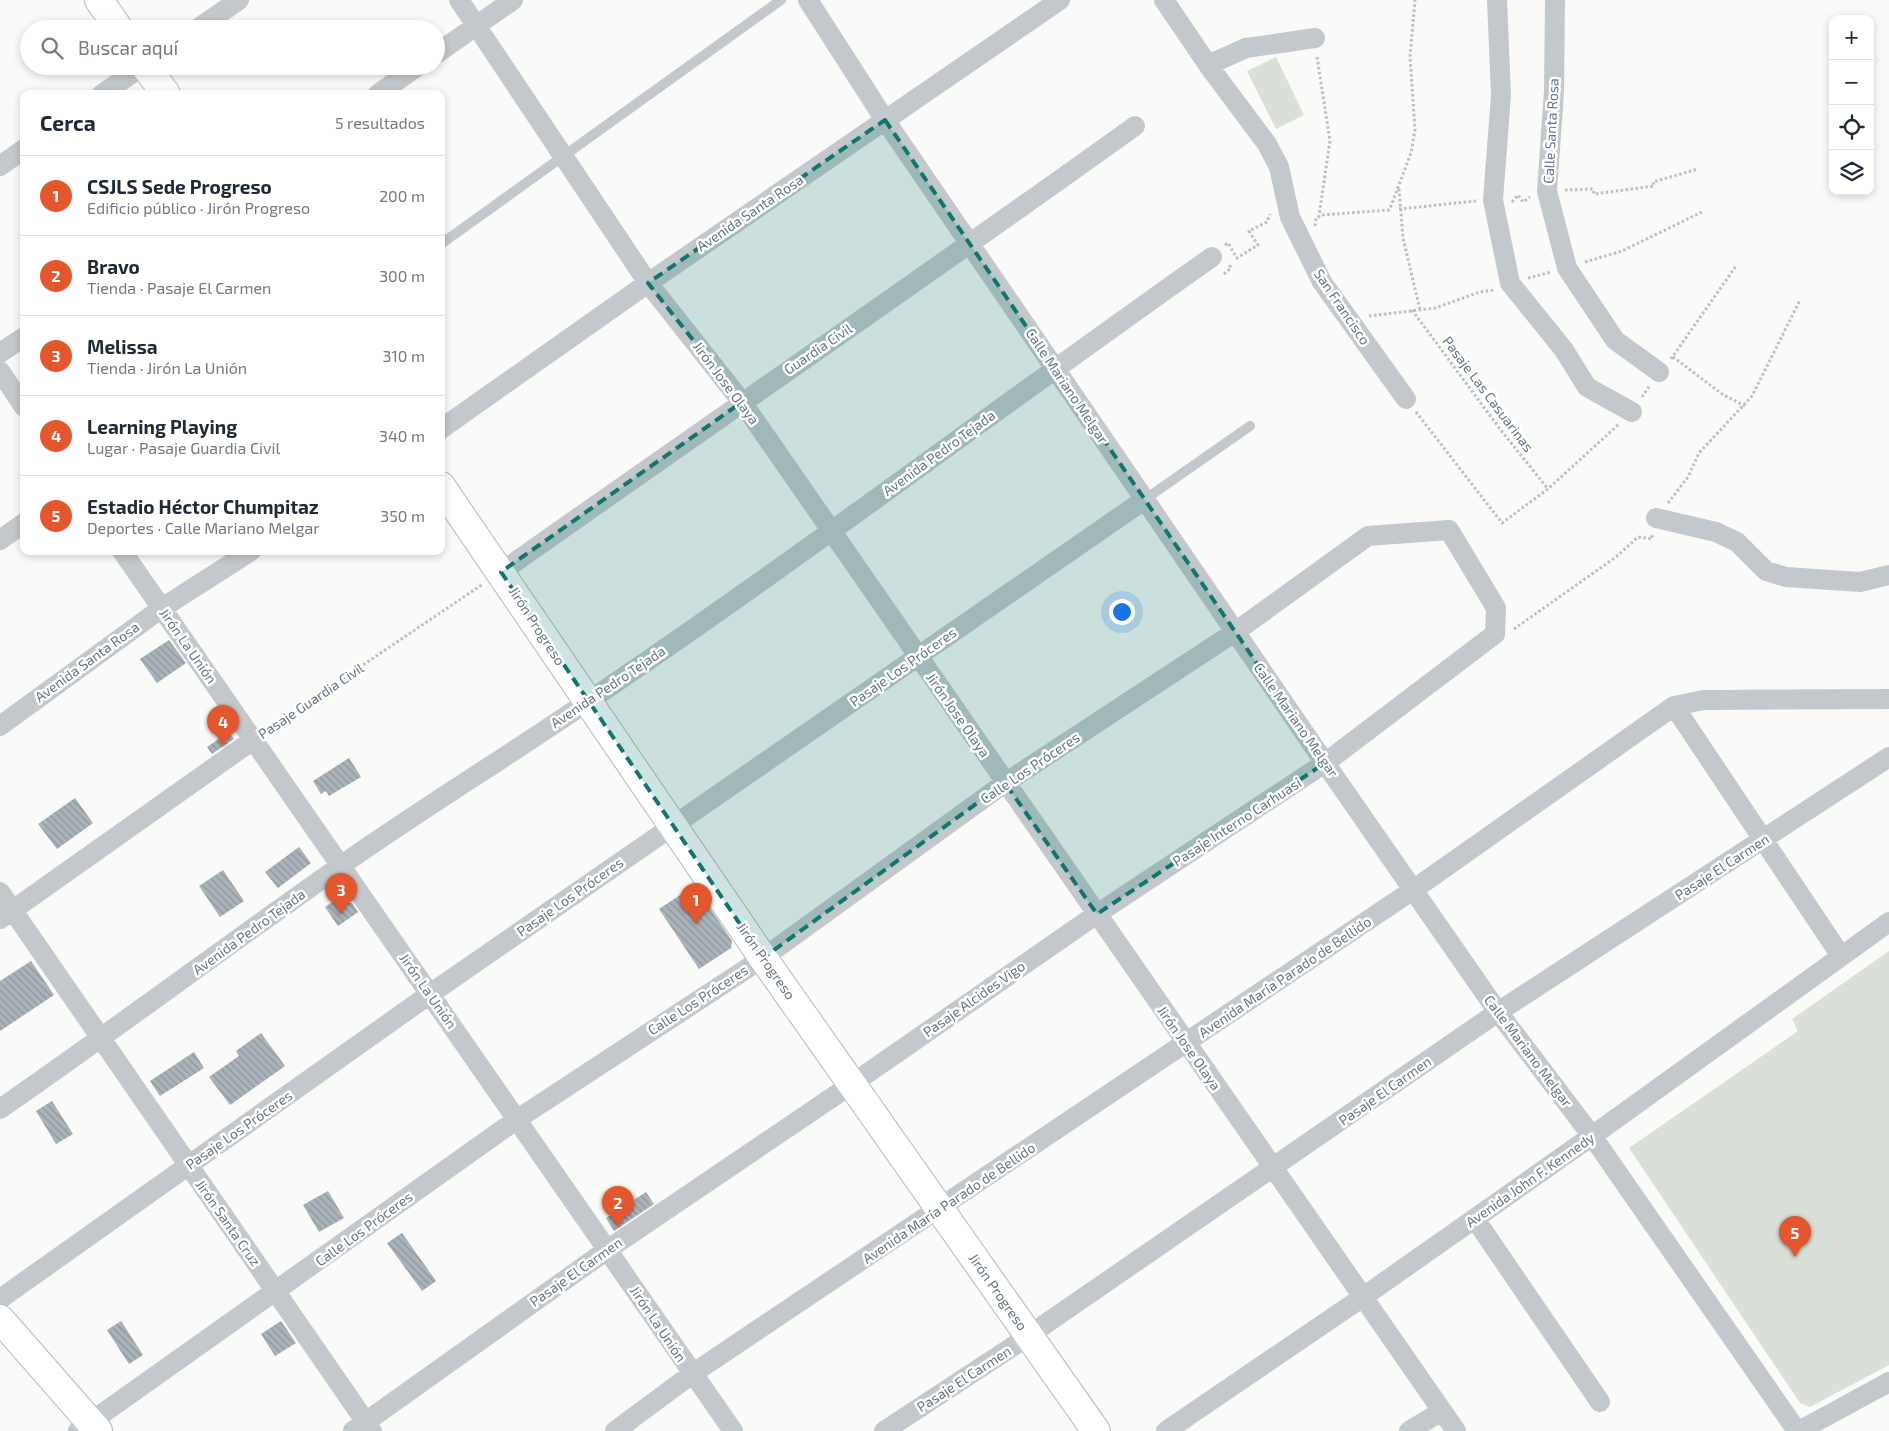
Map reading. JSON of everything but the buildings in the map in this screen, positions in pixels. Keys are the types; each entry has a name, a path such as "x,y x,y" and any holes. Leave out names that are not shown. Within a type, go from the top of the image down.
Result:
{"street":[{"path":"99,0 113,20"},
{"path":"210,20 239,0"},
{"name":"Jirón Jose Olaya","path":"458,0 648,283 742,402 1272,1169 1456,1431"},
{"path":"445,48 514,0"},
{"name":"Calle Mariano Melgar","path":"808,0 886,120 1054,368 1413,890 1498,1012 1592,1136 1798,1431"},
{"name":"Avenida Santa Rosa","path":"445,426 648,283 1060,0"},
{"name":"San Francisco","path":"1164,0 1208,65 1267,144 1279,167 1290,217 1322,282 1406,399"},
{"path":"1497,0 1501,95 1493,202 1512,285 1564,350 1587,386 1632,412"},
{"name":"Calle Santa Rosa","path":"1555,0 1554,91 1547,192 1568,268 1615,340 1659,372"},
{"path":"1208,65 1246,48 1315,38"},
{"path":"108,90 130,75"},
{"path":"151,75 163,90"},
{"path":"384,90 405,75"},
{"name":"Guardia Civil","path":"501,572 971,244 1135,126"},
{"path":"0,166 20,152"},
{"name":"Avenida Pedro Tejada","path":"0,1109 101,1040 341,865 588,702 831,532 1054,368 1220,256"},
{"path":"0,353 20,340"},
{"path":"0,371 20,401"},
{"name":"Jirón Progreso","path":"445,492 763,958 1096,1431"},
{"name":"Pasaje Los Próceres","path":"0,1299 430,994 1144,500"},
{"path":"1656,518 1716,532 1737,542 1766,570 1786,577 1860,582 1889,575"},
{"path":"0,540 20,526"},
{"name":"Calle Los Próceres","path":"89,1428 516,1120 763,958 1005,783 1235,632 1368,536 1449,530 1496,608 1494,634"},
{"name":"Jirón La Unión","path":"125,555 733,1431"},
{"name":"Avenida Santa Rosa","path":"0,726 162,608 246,555"},
{"name":"Pasaje Interno Carhuasi","path":"1097,914 1326,763 1494,634"},
{"name":"Avenida María Parado de Bellido","path":"615,1431 692,1374 1413,890 1674,706 1704,700 1889,699"},
{"path":"1674,706 1841,956"},
{"name":"Pasaje Guardia Civil","path":"6,915 253,740"},
{"name":"Pasaje El Carmen","path":"884,1431 1029,1336 1498,1012 1889,758"},
{"name":"Jirón Santa Cruz","path":"0,892 6,915 101,1040 276,1292 364,1428"},
{"name":"Pasaje Alcides Vigo","path":"852,1084 1097,914"},
{"name":"Avenida John F. Kennedy","path":"1166,1431 1363,1297 1592,1136 1889,922"},
{"name":"Pasaje El Carmen","path":"364,1428 607,1250 852,1084"},
{"path":"1475,1218 1600,1402"},
{"path":"0,1319 89,1428"},
{"path":"1798,1431 1889,1382"},
{"path":"1409,1431 1442,1412"}],"lane":[{"path":"445,241 781,0"},
{"path":"1144,500 1250,426"}],"path":[{"path":"1328,215 1389,210 1399,186 1411,153 1414,130 1410,57 1415,0"},
{"path":"1315,38 1321,93 1330,142 1319,216"},
{"path":"1399,209 1477,200 1479,194 1482,198 1493,202 1507,192 1511,203 1518,195 1523,202 1528,198 1547,192 1593,188 1594,194 1654,186 1653,182 1698,169"},
{"path":"1399,186 1402,238 1420,310"},
{"path":"1220,256 1228,243 1237,258 1258,245 1249,231 1267,222 1271,210 1276,206 1282,218 1290,217"},
{"path":"1348,318 1435,308 1480,292 1512,285 1622,251 1704,211"},
{"path":"1406,399 1502,523 1548,489 1632,412 1736,266"},
{"path":"1494,634 1506,628 1514,629 1616,557 1638,537 1652,539 1652,527 1656,518 1688,477 1699,453 1721,428 1745,406 1752,396 1780,336 1800,300"},
{"name":"Pasaje Las Casuarinas","path":"1412,310 1500,429 1548,489"},
{"path":"1673,357 1722,394 1745,406"},
{"name":"Pasaje Guardia Civil","path":"253,740 501,572"}],"highlighted area":[{"path":"885,120 1325,763 1097,914 1005,783 763,958 501,572 742,402 648,283"}],"shaded area":[{"path":"1276,57 1304,115 1276,129 1247,71"},
{"path":"1889,951 1889,1365 1810,1407 1800,1403 1629,1148 1798,1031 1792,1019"}],"place":[{"name":"Learning Playing","path":"223,746"},
{"name":"Melissa","path":"341,914"},
{"name":"CSJLS Sede Progreso","path":"696,924"},
{"name":"Bravo","path":"618,1227"},
{"name":"Estadio Héctor Chumpitaz","path":"1795,1257"}]}
